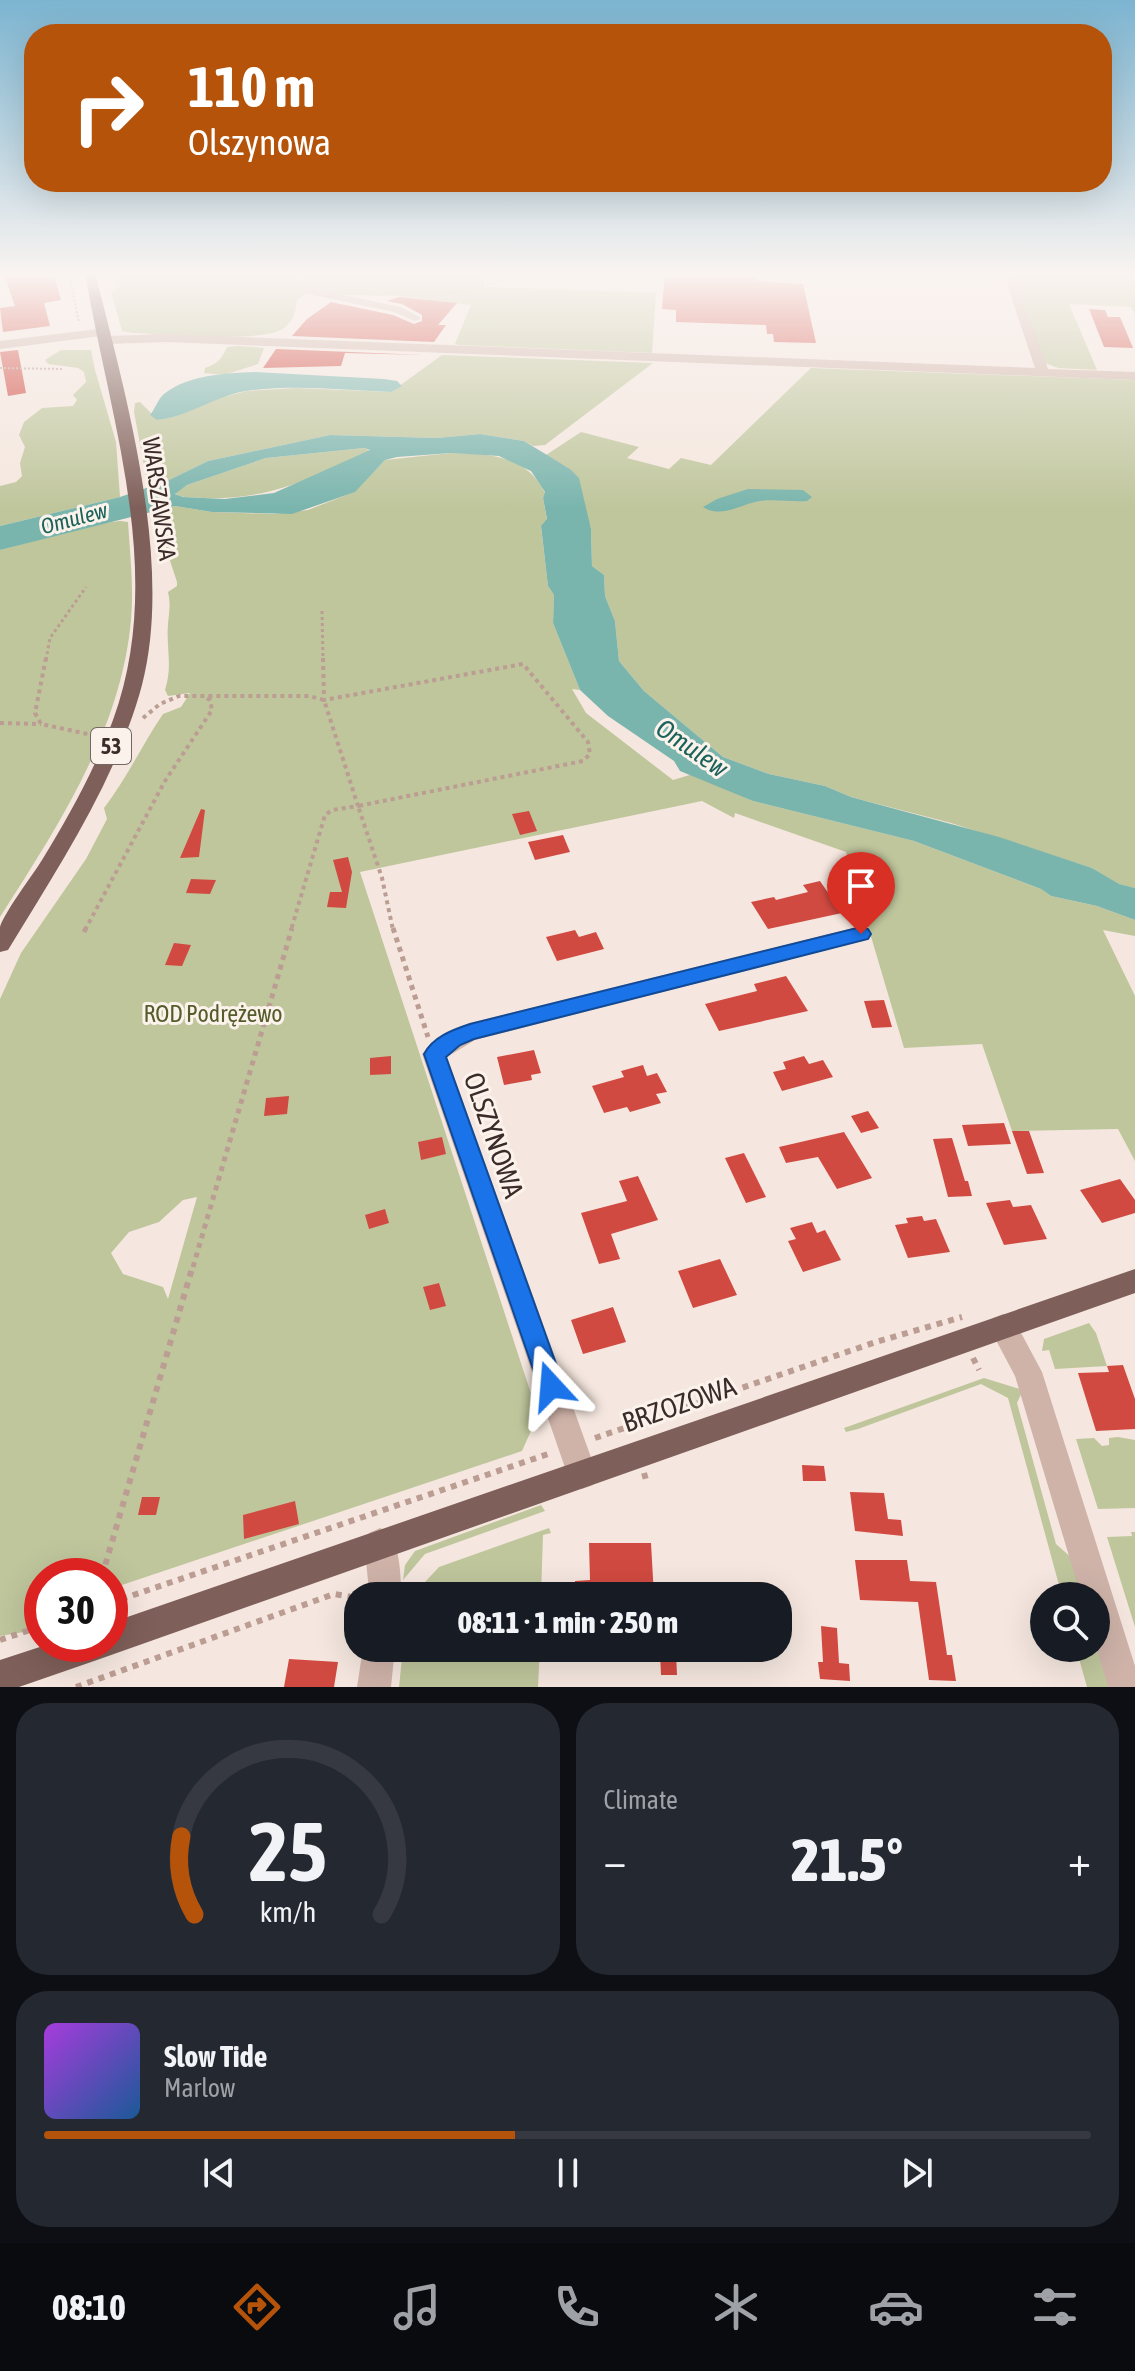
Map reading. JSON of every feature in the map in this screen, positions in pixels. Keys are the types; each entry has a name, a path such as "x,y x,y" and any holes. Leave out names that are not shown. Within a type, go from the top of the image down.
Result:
{"main road":[{"name":"WARSZAWSKA","path":"0,944 63,841 113,741 138,666 145,618 146,571 109,351"},
{"name":"BRZOZOWA","path":"128,1633 1135,1281"},
{"path":"0,1677 44,1662"}],"street":[{"path":"494,351 1135,376"},
{"path":"1036,351 1043,372"},
{"name":"OLSZYNOWA","path":"582,1474 434,1054 453,1039 470,1032 861,934"},
{"path":"1003,1327 1028,1372 1125,1687"},
{"path":"380,1544 385,1582"},
{"path":"374,1687 377,1662"}],"path":[{"path":"0,368 63,369"},
{"path":"41,724 35,713 47,648 55,628 86,587"},
{"path":"322,611 324,700 382,878 396,941 434,1054"},
{"path":"107,1558 325,815 332,810 583,761 590,754 588,742 523,664 324,700 309,696 203,695 169,699 145,717 121,723"},
{"path":"84,932 165,781 212,710 210,700 203,695"},
{"path":"0,723 41,724 113,741"},
{"path":"587,1441 876,1342 974,1314"},
{"path":"128,1597 554,1452"},
{"path":"76,1687 334,1594 344,1596"},
{"path":"0,1640 24,1632"}],"green space":[{"path":"60,351 91,351 116,442 120,497 0,526 0,486 16,482 22,476 20,463 25,447 19,435 24,422 42,408 73,406 77,400 73,395 86,382 84,372 78,368 48,364 45,360"},
{"path":"225,351 263,351 258,364 224,375 204,373 205,368 221,358"},
{"path":"597,351 652,351 652,353"},
{"path":"1040,351 1089,351 1097,370 1058,368 1045,363"},
{"path":"442,355 653,363 545,445 533,446 524,441 480,434 437,438 330,435 208,461 167,481 147,481 135,403 140,402 158,420 176,416 214,399 247,391 296,388 391,392"},
{"path":"811,368 1135,380 1135,888 1118,884 1092,868 951,823 851,797 825,786 769,774 723,757 644,691 619,661 615,621 605,596 604,575 592,566 591,529 570,469 546,455 581,432 639,447 627,458 669,469 681,458 711,465"},
{"path":"364,448 370,451 310,478 270,491 228,498 188,497 175,493 187,485 266,458"},
{"name":"ROD Podrężewo","path":"451,453 493,456 517,464 537,480 545,493 547,520 541,527 548,586 554,595 553,623 580,690 572,689 586,713 673,780 693,774 753,801 914,841 1041,889 1051,896 1097,906 1135,920 1135,936 1103,930 1135,996 1135,1161 1118,1129 1012,1131 982,1044 904,1048 846,852 735,813 734,818 702,801 360,872 538,1415 522,1451 128,1583 128,1558 24,1558 24,1632 0,1636 0,999 21,953 86,859 107,819 104,808 163,714 181,707 190,693 168,696 165,690 169,665 168,592 177,586 177,582 156,518 161,511 175,506 212,512 275,514 308,510 354,492 385,460","holes":["197,1197 168,1299 163,1287 123,1274 111,1253 129,1232 159,1222 183,1200"]},
{"path":"128,522 132,608 125,661 114,700 84,776 44,848 0,917 0,550 96,524"},
{"path":"1089,1323 1096,1333 1107,1366 1055,1369 1049,1350 1042,1351 1044,1339"},
{"path":"984,1378 1023,1390 1017,1403 1056,1544 1074,1560 1080,1582 1058,1582 1008,1398 981,1384 858,1429 846,1432 844,1428"},
{"path":"1094,1438 1102,1446 1109,1445 1109,1438 1135,1440 1135,1508 1098,1509 1076,1439"},
{"path":"541,1505 545,1511 425,1554 403,1580 405,1565 415,1551"},
{"path":"549,1528 551,1533 543,1535 541,1582 425,1582 439,1567"},
{"path":"1131,1532 1135,1532 1135,1627 1107,1537 1132,1536"},
{"path":"402,1662 539,1662 538,1687 399,1687"},
{"path":"1080,1662 1103,1662 1110,1687 1087,1687"}],"water":[{"path":"255,372 384,379 397,381 402,386 391,392 300,388 246,391 168,418 157,420 150,415 164,394 184,383 220,374"},
{"name":"Omulew","path":"480,434 524,441 570,469 579,478 591,529 592,566 604,575 605,596 615,621 619,661 644,691 723,757 769,774 825,786 851,797 999,837 1092,868 1119,884 1135,888 1135,920 1097,906 1051,896 1041,889 914,841 753,801 680,771 674,761 608,716 580,690 553,623 554,595 548,586 541,526 547,519 543,498 545,492 531,471 499,456 451,453 385,460 355,492 292,514 212,512 175,506 0,550 0,526 120,497 167,481 208,461 330,435 437,438","holes":["364,448 370,450 274,493 225,499 175,494 187,485 266,458"]},
{"path":"748,489 803,490 812,497 807,501 760,501 717,512 703,507"}],"building":[{"path":"18,351 26,393 8,396 0,352"},
{"path":"275,351 424,355 345,353 341,366 263,368"},
{"path":"201,809 205,810 199,857 180,858"},
{"path":"529,811 537,831 520,835 512,814"},
{"path":"563,835 570,852 535,860 528,842"},
{"path":"348,857 352,872 346,908 327,907 330,892 342,892 333,860"},
{"path":"191,879 216,880 210,894 186,893"},
{"path":"820,881 842,913 768,929 751,902 808,892 803,885"},
{"path":"575,930 579,937 596,932 604,949 557,961 546,937"},
{"path":"174,943 191,945 182,966 165,965"},
{"path":"786,976 808,1011 719,1031 705,1004 757,991 754,984"},
{"path":"884,1000 892,1027 872,1028 864,1001"},
{"path":"534,1050 541,1073 531,1075 532,1080 504,1085 497,1057"},
{"path":"391,1056 391,1074 370,1075 370,1058"},
{"path":"804,1056 809,1064 823,1060 833,1077 782,1091 773,1072 786,1069 783,1062"},
{"path":"643,1065 647,1076 657,1073 667,1092 656,1094 661,1103 630,1112 627,1107 604,1113 592,1086 624,1077 621,1071"},
{"path":"289,1096 287,1114 264,1116 266,1098"},
{"path":"868,1111 879,1128 861,1133 851,1116"},
{"path":"1004,1123 1011,1144 968,1146 962,1125"},
{"path":"1012,1131 1029,1131 1044,1173 1027,1174"},
{"path":"844,1132 872,1178 837,1189 818,1157 786,1163 779,1147"},
{"path":"442,1137 446,1154 421,1160 418,1142"},
{"path":"952,1138 972,1196 948,1197 933,1139"},
{"path":"744,1153 766,1197 746,1203 725,1158"},
{"path":"638,1176 658,1220 611,1234 620,1259 599,1264 581,1213 627,1201 619,1181"},
{"path":"1120,1179 1135,1200 1135,1213 1102,1223 1080,1190"},
{"path":"1010,1200 1013,1207 1031,1205 1047,1239 1004,1245 986,1203"},
{"path":"385,1209 389,1223 369,1229 365,1215"},
{"path":"922,1216 924,1221 936,1219 950,1252 908,1258 895,1225 908,1223 906,1218"},
{"path":"812,1222 817,1233 825,1230 841,1260 803,1272 788,1241 796,1239 790,1228"},
{"path":"720,1259 737,1295 693,1308 678,1271"},
{"path":"439,1283 446,1306 430,1310 423,1287"},
{"path":"613,1307 626,1342 583,1354 571,1320"},
{"path":"1123,1365 1135,1399 1135,1429 1096,1431 1078,1373 1109,1372 1107,1366"},
{"path":"802,1465 824,1466 826,1481 803,1481"},
{"path":"850,1492 884,1493 888,1519 901,1520 903,1536 855,1531"},
{"path":"142,1497 160,1497 156,1515 138,1515"},
{"path":"295,1501 299,1524 244,1539 243,1515"},
{"path":"589,1543 651,1543 653,1582 575,1582 590,1580"},
{"path":"855,1560 907,1560 910,1581 936,1582 947,1655 952,1655 956,1681 929,1680 918,1602 860,1600"},
{"path":"821,1626 837,1628 839,1663 849,1664 850,1681 820,1679 818,1662 823,1662"},
{"path":"289,1659 338,1662 334,1687 284,1687"},
{"path":"660,1662 676,1662 677,1675 661,1675"}],"route":[{"path":"551,1386 434,1054 453,1039 470,1032 861,934"}]}
